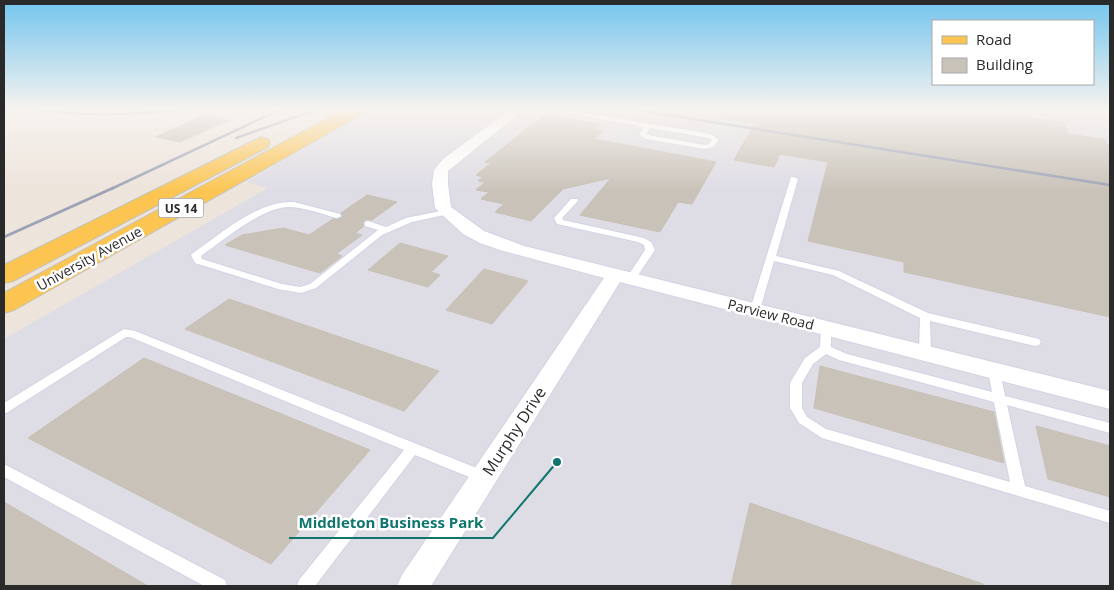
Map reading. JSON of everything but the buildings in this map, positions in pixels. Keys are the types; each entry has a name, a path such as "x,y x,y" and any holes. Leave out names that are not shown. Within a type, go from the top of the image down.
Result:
{"main road":[{"name":"University Avenue","path":"4,274 271,137"},
{"name":"University Avenue","path":"4,304 308,137"}],"street":[{"path":"445,210 439,176 448,162 482,137"},
{"name":"Parview Road","path":"445,210 470,232 496,244 755,310 826,338 925,353 1110,400"},
{"name":"Murphy Drive","path":"412,586 484,477 623,277"}],"lane":[{"path":"645,137 705,147 712,146 716,140 712,137"},
{"path":"755,310 794,180"},
{"path":"574,201 558,218 560,222 641,240 648,244 650,250 623,277"},
{"path":"337,216 295,206 280,205 265,210 196,255 198,261 281,287 301,290 313,286 386,230 409,220 445,210"},
{"path":"368,224 386,230"},
{"path":"771,258 836,273 925,316 1035,342"},
{"path":"925,316 925,353"},
{"path":"4,409 124,333 131,333 484,477"},
{"path":"1110,428 843,358 826,338 796,383 796,408 803,420 822,432 1110,517"},
{"path":"994,371 1019,490"},
{"path":"305,586 413,448"},
{"path":"4,470 219,586"}],"shaded area":[{"path":"324,137 1110,137 1110,586 4,586 4,339 268,188 246,182"}],"railway":[{"path":"111,189 222,137"},
{"path":"236,138 240,137"},
{"path":"804,137 1110,185"},
{"path":"4,237 113,188"}],"place":[{"name":"Middleton Business Park","path":"557,462"}]}
